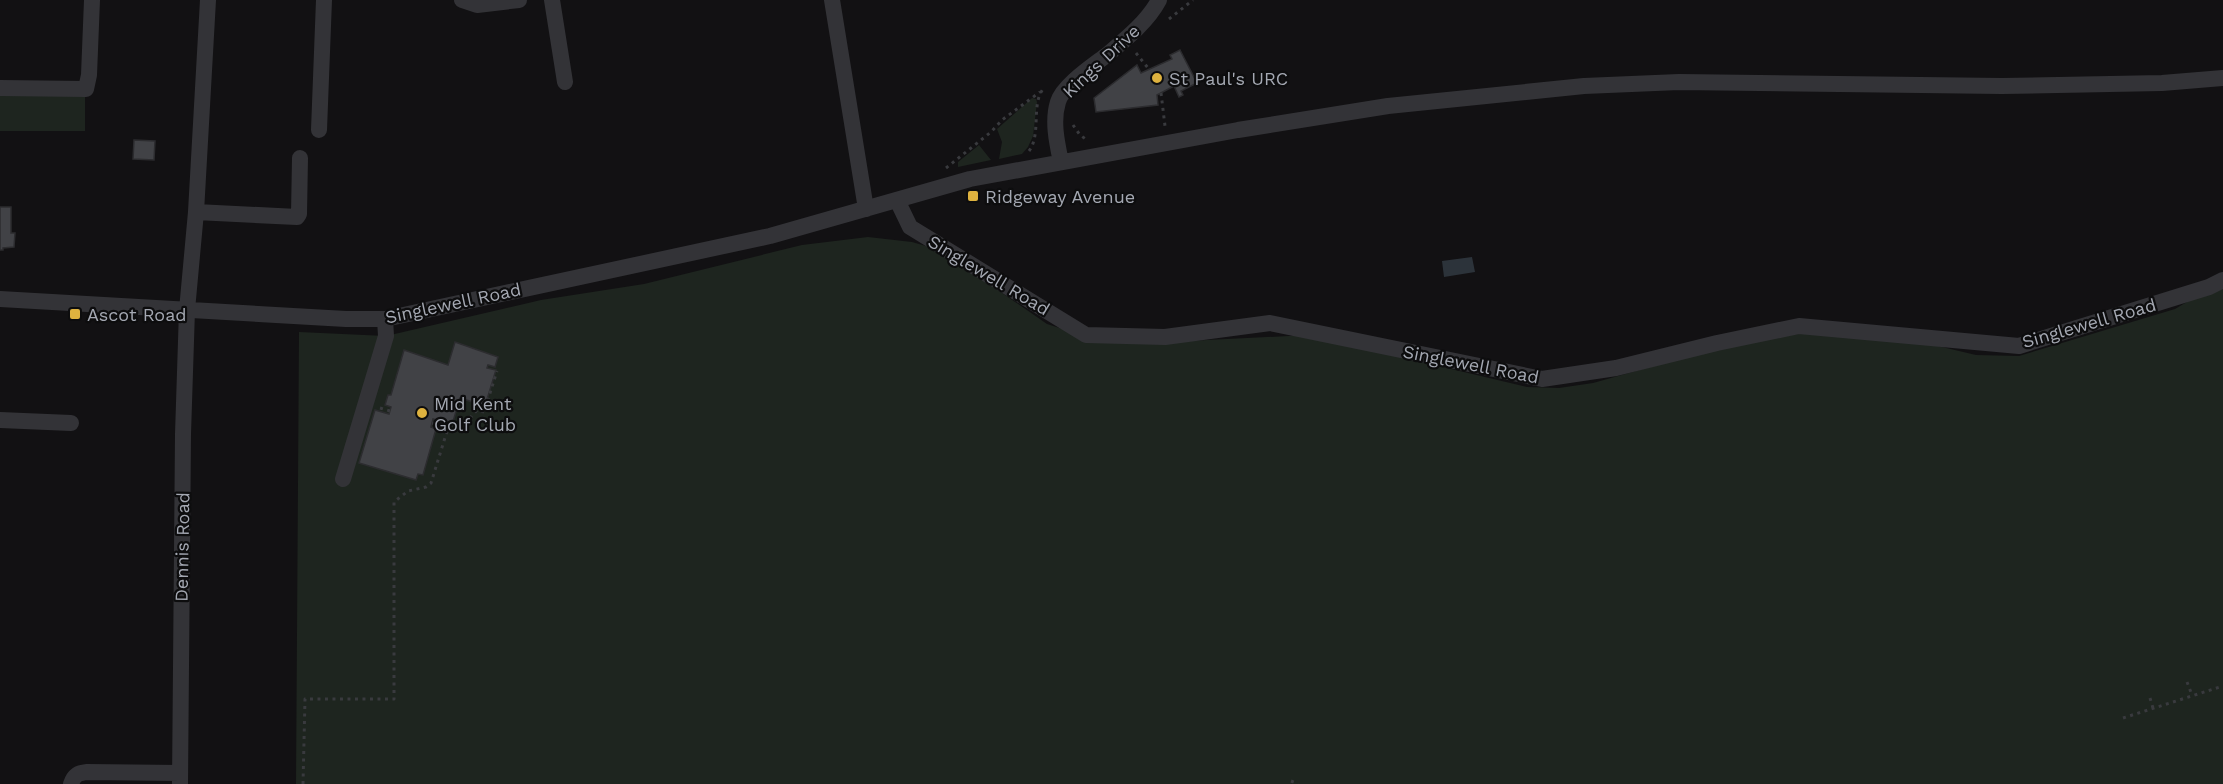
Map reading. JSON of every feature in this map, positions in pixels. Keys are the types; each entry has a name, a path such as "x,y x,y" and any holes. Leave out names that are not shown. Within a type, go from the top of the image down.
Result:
{"street":[{"path":"0,88 86,89 89,75 92,0"},
{"path":"187,310 196,212 208,0"},
{"path":"319,130 324,0"},
{"path":"462,0 477,5 519,0"},
{"path":"552,0 565,82"},
{"path":"832,0 866,209"},
{"name":"Kings Drive","path":"1061,162 1056,121 1061,95 1149,15 1159,0"},
{"name":"Singlewell Road","path":"0,299 346,319 385,319 770,236 961,181 1369,108 1584,86 1719,82 2042,86 2162,83 2223,78"},
{"path":"196,212 297,217 299,214 300,158"},
{"name":"Singlewell Road","path":"897,200 910,227 1086,334 1165,337 1270,323 1542,380 1616,368 1799,326 2019,346 2209,287 2223,280"},
{"name":"Dennis Road","path":"180,778 183,434 187,310"},
{"path":"343,479 386,336 385,319"},
{"path":"0,420 71,423"},
{"path":"71,784 78,773 87,772 180,778"}],"path":[{"path":"1165,22 1193,0"},
{"path":"1134,48 1133,50 1148,68"},
{"path":"952,171 945,172 945,169 991,132 1002,120 1040,92"},
{"path":"1161,93 1166,131"},
{"path":"1072,119 1080,135 1092,142"},
{"path":"1026,154 1034,143"},
{"path":"432,423 459,431 477,410 484,412 497,371"},
{"path":"303,784 305,699 394,699 394,502 408,490 426,487 431,483 448,428"},
{"path":"2187,682 2192,695"},
{"path":"2123,718 2223,686"},
{"path":"2150,698 2153,708"},
{"path":"1291,781 1298,784"}],"shaded area":[{"path":"0,93 85,93 85,131 0,131"},
{"path":"1032,98 1037,102 1033,136 1028,147 1022,154 999,159 1002,142 997,129"},
{"path":"979,145 991,160 958,167 958,162"},
{"name":"Mid Kent Golf Club","path":"868,237 912,242 940,250 1047,324 1094,339 1167,342 1308,335 1527,387 1559,388 1593,383 1729,345 1786,335 1823,332 1921,342 1976,355 2019,356 2175,309 2197,296 2223,286 2223,784 296,784 299,332 386,336 541,300 644,284 802,245"},
{"path":"1472,257 1475,272 1444,277 1442,261"}],"building":[{"name":"St Paul's URC","path":"1180,50 1197,83 1181,91 1183,95 1179,97 1174,86 1157,95 1158,105 1096,112 1094,98 1137,65 1141,73 1172,59 1170,55"},
{"path":"134,140 155,141 154,160 133,159"},
{"path":"0,207 11,207 11,233 15,233 14,247 3,248 3,250 0,250"},
{"name":"Mid Kent Golf Club","path":"455,342 498,357 495,367 488,365 487,368 496,370 485,406 460,398 452,425 433,419 431,427 436,429 423,475 418,474 416,480 359,463 375,410 389,414 391,407 385,405 388,395 391,395 404,350 448,365"}],"place":[{"name":"St Paul's URC","path":"1157,78"},
{"name":"Ridgeway Avenue","path":"973,196"},
{"name":"Ascot Road","path":"75,314"},
{"name":"Mid Kent Golf Club","path":"422,413"}]}
